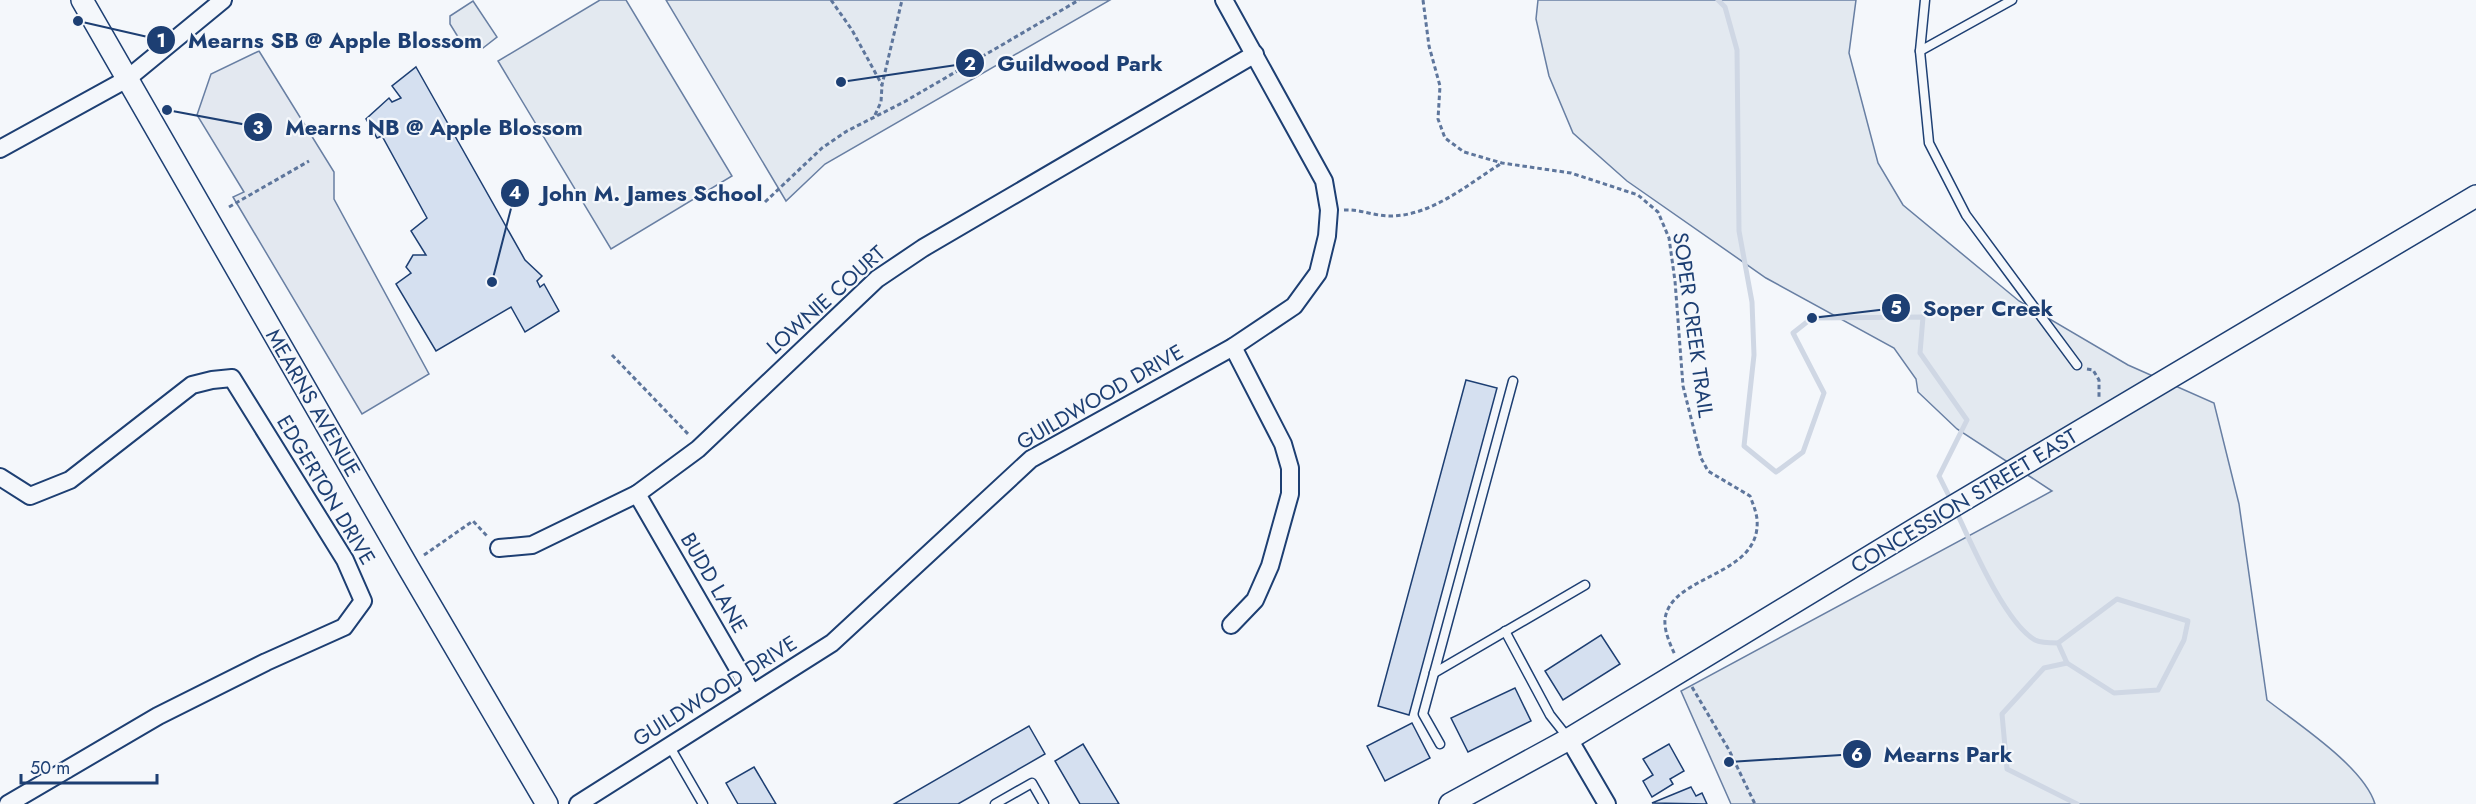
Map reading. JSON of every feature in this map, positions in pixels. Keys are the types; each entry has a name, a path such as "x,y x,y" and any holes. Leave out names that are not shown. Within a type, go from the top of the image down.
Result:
{"street":[{"name":"MEARNS AVENUE","path":"82,0 547,804"},
{"path":"0,149 127,79 223,0"},
{"name":"GUILDWOOD DRIVE","path":"578,804 832,643 1031,459 1233,347 1294,306 1318,273 1327,236 1329,210 1324,181 1256,54 1224,0"},
{"name":"LOWNIE COURT","path":"498,548 532,545 637,494 698,449 877,279 923,248 1256,54"},
{"name":"CONCESSION STREET EAST","path":"1450,804 1569,739 1925,523 2476,196"},
{"path":"1231,625 1255,600 1270,566 1290,494 1290,468 1284,444 1233,347"},
{"name":"EDGERTON DRIVE","path":"0,477 30,496 70,480 192,385 232,378 345,560 363,601 344,627 266,662 158,716 8,804"},
{"name":"BUDD LANE","path":"637,494 752,693"},
{"path":"1569,739 1607,804"}],"lane":[{"path":"1925,0 1920,51 1929,143 1966,215 2077,365"},
{"path":"1920,51 2012,0"},
{"path":"1440,744 1422,714 1514,381"},
{"path":"1434,673 1585,585"},
{"path":"1505,631 1550,714 1569,739"},
{"path":"670,747 703,804"},
{"path":"994,804 1032,783 1044,804"}],"path":[{"path":"831,0 865,52 882,85"},
{"path":"875,116 881,102 882,85 902,0"},
{"path":"765,202 822,147 904,102 1078,0"},
{"name":"SOPER CREEK TRAIL","path":"1423,0 1429,46 1440,86 1438,119 1445,138 1464,152 1502,163 1571,173 1638,195 1658,212 1669,238 1675,281 1683,386 1701,458 1708,471 1750,496 1757,517 1757,530 1751,546 1737,561 1684,593 1668,608 1665,621 1667,636 1755,804"},
{"path":"229,207 309,161"},
{"path":"1329,210 1352,210 1390,216 1419,212 1437,204 1502,163"},
{"path":"612,356 688,433 698,449"},
{"path":"2077,365 2093,370 2099,380 2100,420"},
{"path":"408,567 473,521 498,548"}],"shaded area":[{"path":"600,0 626,0 732,176 611,249 498,61"},
{"path":"666,0 1110,0 825,164 786,201"},
{"path":"1538,0 1856,0 1849,53 1878,163 1903,205 2019,301 2128,365 2214,403 2239,504 2267,700 2344,761 2358,776 2375,804 1731,804 1681,691 2052,491 1957,429 1918,392 1916,379 1894,348 1766,278 1627,181 1573,133 1549,76 1536,19"},
{"path":"473,1 497,37 483,48 463,45 450,24 450,16"},
{"path":"259,51 334,172 334,199 429,374 362,414 233,197 244,192 197,115 211,74"}],"building":[{"path":"416,67 525,260 542,276 537,281 540,287 544,284 559,311 525,332 511,307 436,351 396,284 411,273 406,267 413,255 426,255 411,231 427,218 382,136 377,138 366,119 389,98 392,102 401,98 392,86"},
{"path":"1466,380 1497,388 1409,715 1378,706"},
{"path":"1601,635 1620,664 1563,700 1545,671"},
{"path":"1515,688 1531,721 1468,752 1451,718"},
{"path":"1412,723 1430,758 1385,781 1367,746"},
{"path":"1029,726 1045,754 958,804 894,804"},
{"path":"1083,744 1119,804 1080,804 1055,761"},
{"path":"1669,744 1684,771 1670,779 1673,784 1652,797 1643,781 1653,775 1643,759"},
{"path":"754,767 776,804 738,804 726,783"},
{"path":"1691,787 1696,796 1702,793 1707,804 1652,803"}],"waterway":[{"path":"1718,0 1725,7 1737,50 1739,231 1752,302 1754,355 1744,446 1776,472 1803,452 1824,393 1793,333 1812,318 1923,317 1920,353 1967,420 1939,476 1952,502"},
{"path":"1956,511 1990,581 2012,617 2035,640 2058,643 2067,663 2044,668 2002,714 2007,769 2077,804"},
{"path":"2058,643 2117,599 2188,621 2184,640 2158,690 2114,693 2067,663"}],"place":[{"name":"Mearns SB @ Apple Blossom","path":"78,21"},
{"name":"Guildwood Park","path":"841,82"},
{"name":"Mearns NB @ Apple Blossom","path":"167,110"},
{"name":"John M. James School","path":"492,282"},
{"name":"Soper Creek","path":"1812,318"},
{"name":"Mearns Park","path":"1729,762"}]}
